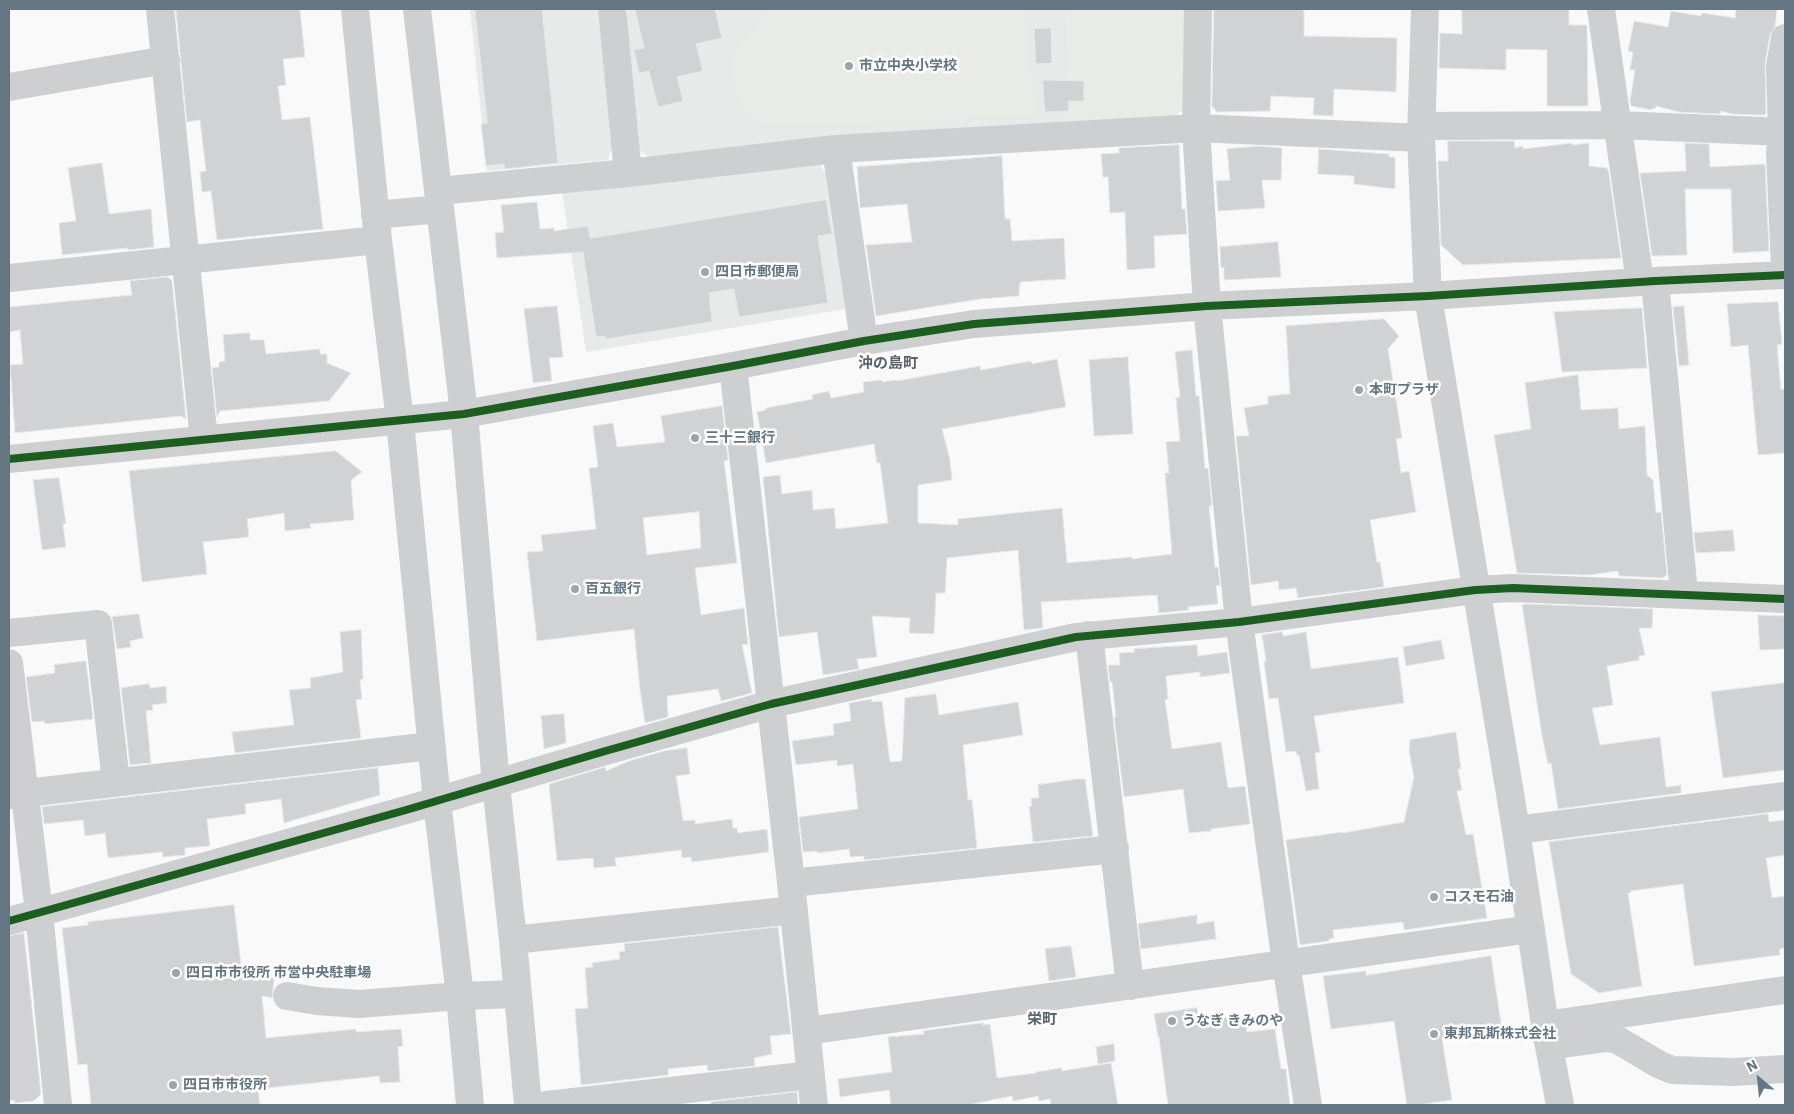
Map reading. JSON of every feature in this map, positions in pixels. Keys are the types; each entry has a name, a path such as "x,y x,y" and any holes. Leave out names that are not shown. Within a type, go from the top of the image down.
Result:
{"street":[{"path":"160,9 204,440"},
{"path":"355,9 377,228 400,421 431,746 460,996 470,1105"},
{"path":"417,9 464,414 496,784 528,1105"},
{"path":"612,9 628,173"},
{"path":"1198,9 1196,128 1207,306 1239,622 1286,963 1308,1105"},
{"path":"1425,9 1421,132 1428,296 1516,830 1547,1036 1560,1105"},
{"path":"1601,9 1618,125 1647,281 1684,594"},
{"path":"1785,38 1780,66 1784,132 1780,153 1785,267"},
{"path":"9,87 166,60"},
{"path":"9,278 185,261 377,228 440,200 628,173 836,149 1196,128 1421,132 1618,125 1784,132"},
{"path":"836,149 864,340"},
{"path":"9,459 464,414 733,366 864,340 974,324 1207,306 1428,296 1647,281 1785,275"},
{"path":"733,366 792,883 814,1105"},
{"path":"9,921 437,801 771,704 1089,635 1239,622 1475,590 1513,588 1785,599"},
{"path":"9,633 98,624 116,782"},
{"path":"1089,635 1130,986"},
{"path":"9,663 17,794 39,912 58,1105"},
{"path":"17,794 431,746"},
{"path":"1516,830 1785,796"},
{"path":"792,883 1115,849"},
{"path":"513,940 794,910"},
{"path":"807,1031 1531,929"},
{"path":"1547,1036 1785,990"},
{"path":"287,996 317,1001 359,1004 460,996 517,994"},
{"path":"1547,1036 1616,1039 1658,1064 1672,1070 1733,1072 1785,1069"},
{"path":"547,1105 811,1075"}],"shaded area":[{"path":"470,9 598,9 613,148 607,160 487,171"},
{"name":"市立中央小学校","path":"623,9 1066,9 1072,122 881,134 648,156 638,149"},
{"path":"769,9 1024,9 1036,116 765,126 739,106 729,58"},
{"path":"1066,9 1185,9 1183,109 1175,116 1072,122"},
{"path":"820,165 825,173 845,309 586,352 562,192"}],"building":[{"path":"176,9 300,9 305,57 283,59 286,85 278,86 282,120 310,117 323,229 217,240 211,191 202,192 200,172 206,171 200,120 187,122"},
{"path":"475,9 542,9 558,163 505,169 504,164 486,166 481,124 487,123"},
{"path":"635,9 715,9 722,38 696,44 703,71 677,77 683,101 658,107 649,71 639,73 634,50 644,48"},
{"path":"1214,9 1304,9 1304,36 1397,38 1396,92 1334,89 1333,116 1313,115 1314,98 1271,96 1270,111 1217,112 1212,106"},
{"path":"1462,9 1569,9 1569,25 1587,25 1588,106 1547,106 1547,50 1506,49 1506,70 1439,68 1440,33 1462,34"},
{"path":"1736,9 1777,9 1775,27 1770,35 1765,63 1766,113 1764,115 1732,114 1721,111 1720,114 1679,112 1656,106 1652,110 1631,106 1630,101 1635,70 1630,70 1633,52 1628,51 1634,21 1668,27 1671,11 1701,16 1702,13 1735,18"},
{"path":"1051,28 1052,63 1036,64 1034,29"},
{"path":"1043,80 1084,81 1084,101 1068,101 1069,111 1045,112"},
{"path":"1448,141 1514,141 1515,148 1523,146 1523,149 1572,143 1573,145 1589,143 1589,166 1607,168 1609,174 1621,258 1463,265 1441,245 1438,161 1448,161"},
{"path":"1685,143 1709,144 1710,167 1765,164 1769,251 1733,253 1731,189 1685,189 1687,255 1652,256 1640,173 1686,171"},
{"path":"1179,145 1182,209 1185,209 1187,234 1154,236 1155,268 1127,270 1125,212 1110,213 1108,177 1103,177 1101,154 1119,153 1119,148"},
{"path":"1259,146 1282,148 1281,180 1262,180 1265,208 1218,211 1216,181 1230,180 1227,149"},
{"path":"1319,149 1389,154 1389,157 1395,157 1395,189 1354,184 1354,176 1318,174"},
{"path":"1002,156 1005,219 1010,219 1012,241 1064,238 1066,279 1020,282 1019,296 980,299 876,316 866,245 912,242 907,204 860,208 857,167"},
{"path":"102,163 109,214 151,209 154,247 62,255 59,223 76,221 68,168"},
{"name":"四日市郵便局","path":"826,200 832,234 818,236 828,303 739,317 734,289 709,293 712,322 606,339 605,336 596,337 583,252 497,258 495,233 504,232 501,205 537,202 540,229 554,228 554,231 588,226 590,238"},
{"path":"1278,242 1281,277 1224,280 1224,267 1221,268 1220,247"},
{"path":"168,277 172,281 186,419 181,416 15,433 10,365 23,364 20,330 9,332 9,307 132,295 130,281"},
{"path":"1778,302 1782,344 1777,345 1781,390 1785,389 1785,453 1758,455 1748,345 1731,347 1727,304"},
{"path":"557,306 563,357 549,358 552,381 533,383 524,309"},
{"path":"1684,306 1689,365 1679,366 1673,307"},
{"path":"1642,308 1647,368 1562,372 1554,312"},
{"path":"1384,319 1399,336 1388,349 1402,438 1396,439 1401,473 1409,471 1416,512 1370,520 1377,562 1380,562 1384,587 1298,598 1296,588 1279,590 1278,581 1251,585 1236,436 1249,436 1244,408 1268,404 1268,396 1290,394 1286,326"},
{"path":"250,333 250,340 264,340 266,354 320,349 320,354 327,354 327,363 351,373 329,401 220,411 217,417 212,368 219,367 219,362 225,361 223,335"},
{"path":"1192,350 1196,396 1199,396 1205,469 1208,468 1212,506 1209,506 1215,567 1218,567 1220,585 1216,586 1218,604 1188,607 1189,610 1159,613 1157,595 1041,602 1043,628 1024,630 1018,550 947,558 945,593 936,593 934,634 909,633 910,618 872,616 877,657 857,659 859,669 823,675 817,632 779,637 763,477 780,475 782,494 812,490 813,510 834,508 836,529 888,523 880,463 877,463 874,444 766,463 757,412 766,410 766,408 813,399 812,395 829,391 831,398 864,392 863,382 897,381 980,366 981,370 1031,361 1032,364 1057,359 1066,407 942,429 950,460 952,480 918,485 918,523 958,525 958,519 1062,508 1067,563 1132,557 1132,559 1172,554 1165,473 1169,473 1166,442 1180,441 1176,398 1180,397 1175,352"},
{"path":"1128,357 1133,434 1094,436 1089,360"},
{"path":"1578,375 1581,410 1618,408 1619,429 1645,426 1647,475 1653,480 1656,513 1661,512 1667,575 1662,578 1619,576 1618,571 1589,575 1517,573 1494,435 1531,429 1525,383"},
{"path":"722,406 728,460 724,461 737,563 695,568 701,615 744,608 748,644 742,645 752,693 721,701 718,689 667,696 668,717 645,723 634,629 537,641 527,552 543,551 541,535 596,529 589,468 598,467 593,426 613,423 617,447 665,442 661,416","holes":["699,512 701,548 647,555 643,518"]},
{"path":"336,451 362,472 351,480 354,520 310,524 311,528 285,531 284,513 247,519 249,537 203,542 207,574 142,582 129,471"},
{"path":"59,478 66,523 63,524 66,547 42,550 33,480"},
{"path":"1733,530 1735,551 1696,553 1694,533"},
{"path":"1522,605 1653,609 1652,628 1639,628 1645,655 1639,656 1639,660 1607,666 1613,705 1592,708 1600,745 1660,737 1666,787 1681,785 1681,793 1558,809 1551,763 1548,764 1542,736"},
{"path":"139,614 143,638 130,641 131,647 117,649 112,617"},
{"path":"1758,615 1785,616 1785,649 1760,650"},
{"path":"361,630 363,679 360,680 362,699 356,700 361,738 235,753 232,732 294,725 289,690 311,688 310,678 343,672 340,632"},
{"path":"1282,632 1283,636 1306,632 1311,669 1398,657 1404,703 1314,716 1320,752 1315,753 1319,789 1306,791 1299,755 1297,755 1296,751 1286,752 1278,698 1269,699 1262,635"},
{"path":"1441,640 1445,659 1406,666 1403,647"},
{"path":"1197,645 1198,656 1227,652 1230,673 1200,677 1200,672 1166,676 1168,699 1165,700 1172,749 1221,742 1228,788 1245,786 1250,824 1189,833 1183,789 1124,797 1114,717 1116,717 1112,682 1110,682 1108,665 1120,665 1119,653 1135,652 1134,649"},
{"path":"86,661 93,719 45,724 44,721 32,722 26,677 55,673 54,665"},
{"path":"1785,683 1785,770 1723,778 1711,692"},
{"path":"149,684 150,688 166,686 167,703 152,705 153,710 146,711 151,763 130,765 121,688"},
{"path":"936,694 939,715 1018,702 1023,735 963,745 968,800 972,800 977,848 864,860 864,856 850,857 849,849 817,853 817,851 803,852 799,817 858,809 853,764 837,766 837,760 796,765 792,741 834,735 833,724 851,721 849,703 872,699 872,702 882,701 890,762 902,761 905,698"},
{"path":"564,714 566,743 544,749 541,716"},
{"path":"1456,732 1461,769 1458,769 1462,790 1457,791 1466,835 1473,834 1487,918 1404,930 1403,922 1333,930 1334,938 1329,939 1329,941 1300,945 1286,840 1343,833 1404,822 1414,777 1409,752 1410,740"},
{"path":"687,748 690,774 676,776 683,821 695,820 695,824 732,819 733,828 737,828 738,833 767,829 769,852 692,862 691,857 682,858 681,850 615,858 616,866 594,868 593,858 557,861 549,784 605,767 606,771 629,761 664,751"},
{"path":"378,768 380,795 284,823 281,799 245,804 246,814 207,819 210,846 185,848 185,855 163,857 162,852 108,858 105,833 85,836 83,820 44,824 42,807"},
{"path":"1085,779 1093,836 1033,842 1029,806 1032,806 1031,798 1039,798 1038,785"},
{"path":"1768,814 1769,822 1785,820 1785,855 1766,858 1772,898 1785,896 1785,948 1779,949 1780,955 1694,966 1683,884 1628,893 1642,986 1599,993 1571,974 1549,842"},
{"path":"234,905 242,973 274,978 272,998 262,996 266,1038 356,1029 356,1032 401,1029 403,1046 398,1047 400,1082 380,1083 379,1076 258,1089 260,1105 91,1105 87,1064 78,1065 62,928 88,925 88,922"},
{"path":"1197,915 1197,924 1214,921 1216,939 1141,949 1138,924"},
{"path":"778,927 791,1034 770,1036 772,1054 754,1058 755,1066 708,1071 707,1065 668,1069 668,1075 581,1085 575,1009 588,1008 585,968 593,967 592,963 620,959 619,952 625,951 624,944"},
{"path":"24,933 41,1094 34,1101 15,1103 14,1100 9,1101 9,936"},
{"path":"1071,946 1076,977 1049,981 1045,949"},
{"name":"東邦瓦斯株式会社","path":"1491,956 1502,1030 1442,1039 1452,1100 1407,1105 1394,1021 1331,1029 1323,976 1366,971 1366,975"},
{"path":"1197,1008 1199,1022 1244,1015 1247,1032 1275,1029 1281,1069 1286,1069 1290,1105 1168,1105 1154,1014"},
{"path":"983,1023 983,1025 990,1024 997,1078 1061,1068 1062,1071 1111,1063 1118,1105 1051,1105 1050,1099 1039,1101 1038,1096 1013,1101 1012,1096 972,1105 891,1105 889,1090 840,1097 838,1079 892,1072 888,1037 924,1034 923,1031"},
{"path":"1114,1044 1115,1061 1098,1064 1096,1047"},
{"path":"797,1092 798,1105 711,1105 711,1102"}],"cycle path":[{"path":"9,459 464,414 864,341 974,324 1207,306 1428,296 1655,281 1785,275"},
{"path":"9,921 406,810 771,704 1076,637 1239,622 1475,590 1513,588 1785,599"}],"place":[{"name":"市立中央小学校","path":"849,66"},
{"name":"四日市郵便局","path":"705,272"},
{"name":"本町プラザ","path":"1359,390"},
{"name":"三十三銀行","path":"695,438"},
{"name":"百五銀行","path":"575,589"},
{"name":"コスモ石油","path":"1434,897"},
{"name":"四日市市役所 市営中央駐車場","path":"176,973"},
{"name":"うなぎ きみのや","path":"1172,1021"},
{"name":"東邦瓦斯株式会社","path":"1434,1034"},
{"name":"四日市市役所","path":"173,1085"}],"district":[{"name":"沖の島町","path":"888,364"},
{"name":"栄町","path":"1042,1020"}]}
